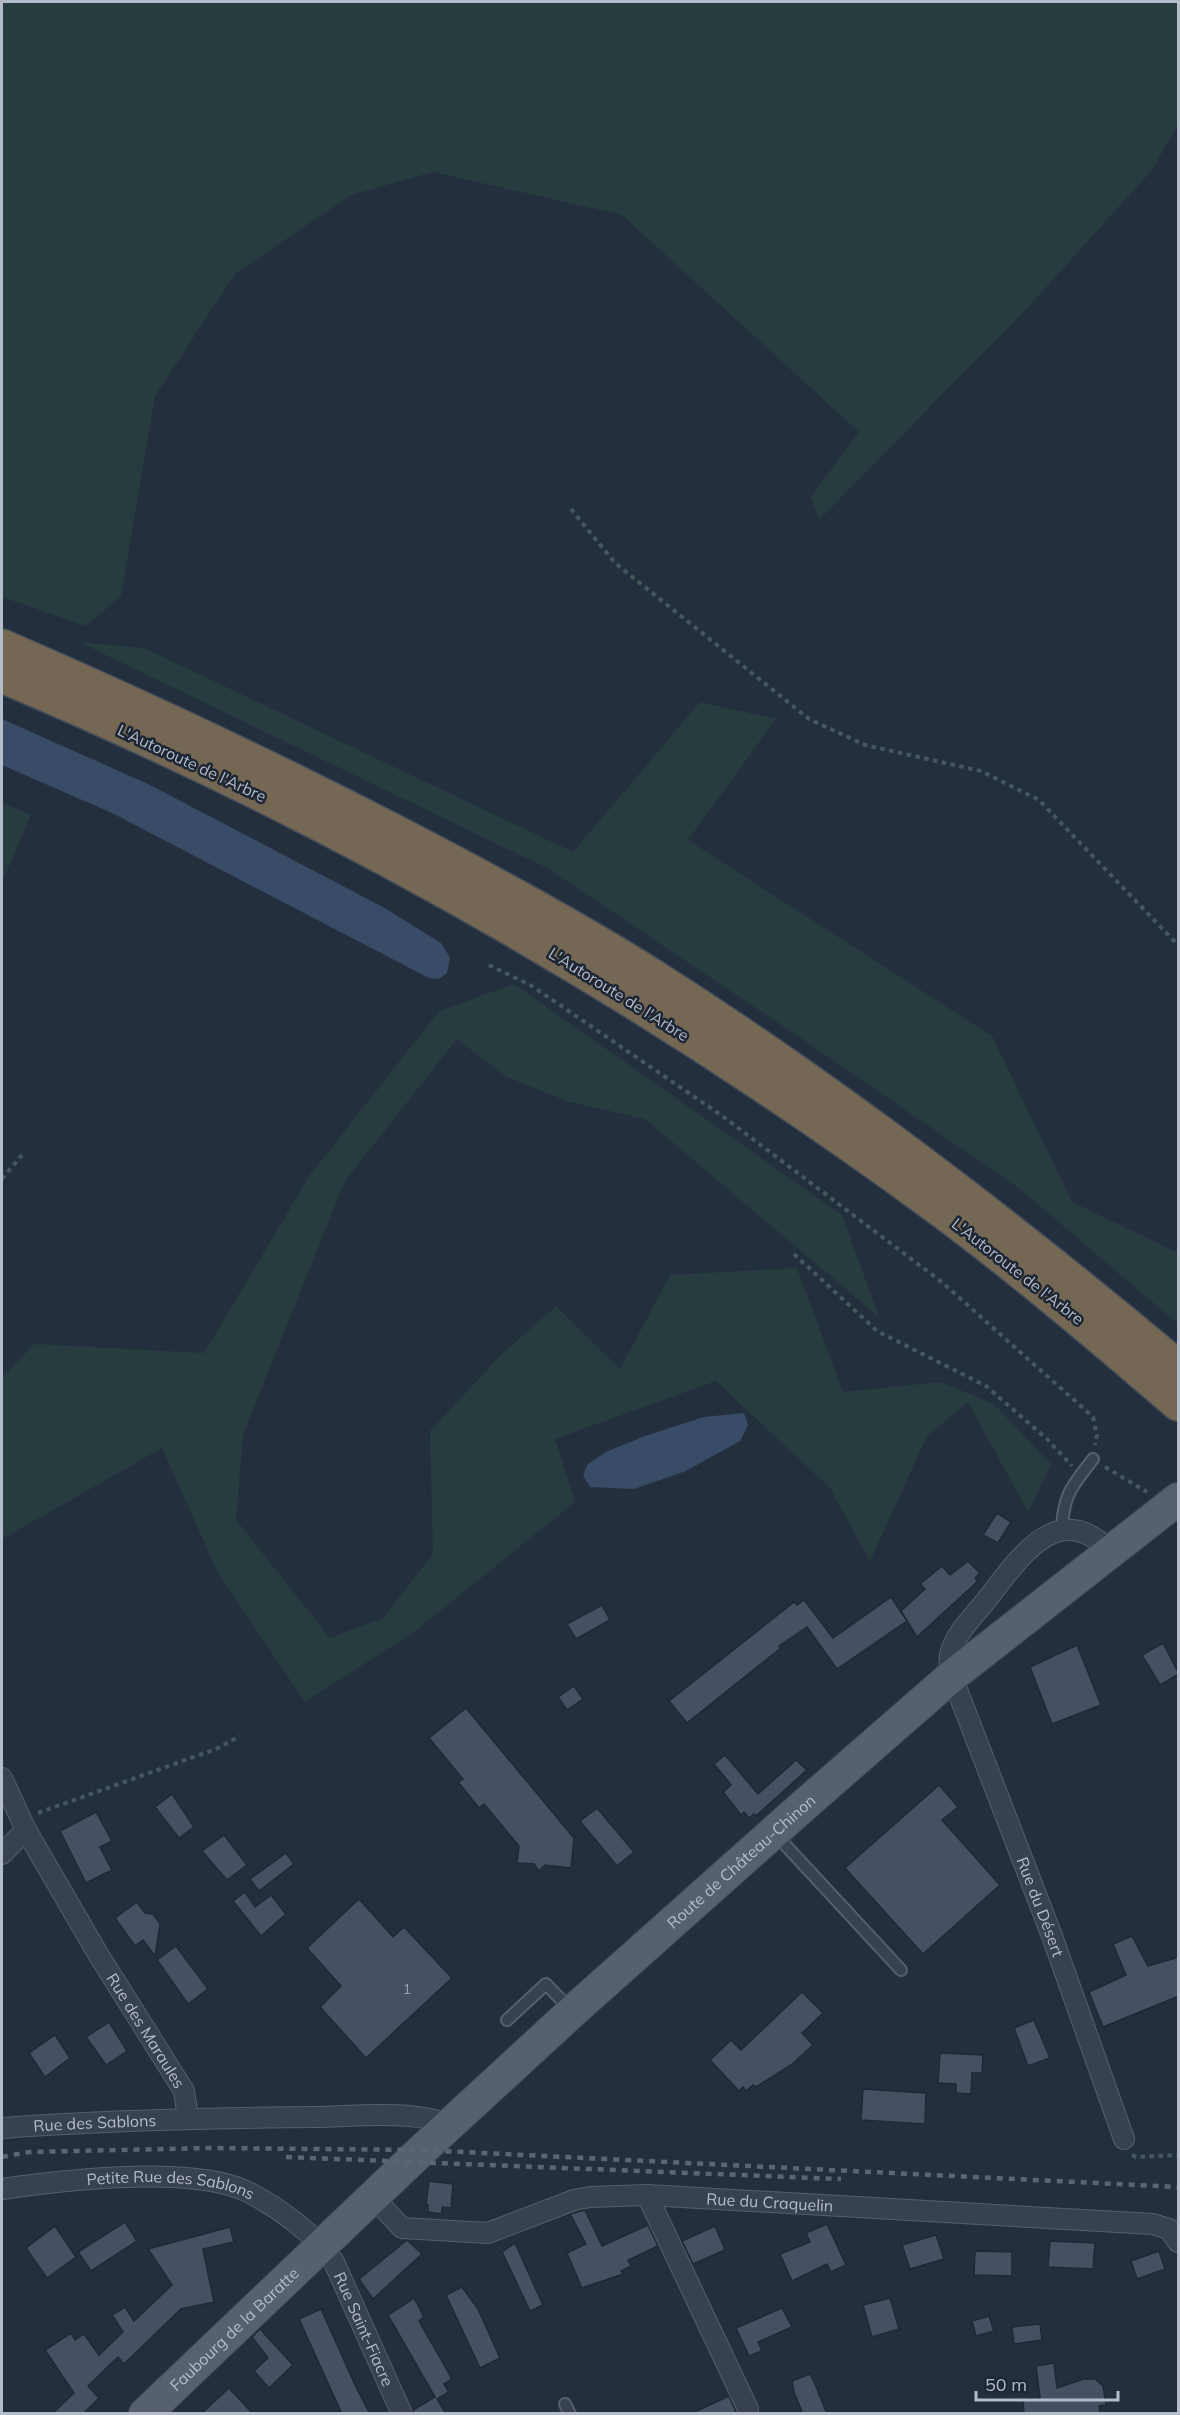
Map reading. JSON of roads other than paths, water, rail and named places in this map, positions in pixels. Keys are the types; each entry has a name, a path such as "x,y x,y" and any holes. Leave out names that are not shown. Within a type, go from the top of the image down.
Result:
{"highway":[{"name":"L'Autoroute de l'Arbre","path":"2,646 139,705 304,785 489,880 652,975 867,1122 993,1217 1179,1367"},
{"name":"L'Autoroute de l'Arbre","path":"2,676 70,705 310,819 477,908 632,1000 775,1093 936,1207 1090,1329 1179,1404"}],"main road":[{"name":"Route de Château-Chinon","path":"323,2245 573,2011 952,1676 1174,1502"},
{"name":"Faubourg de la Baratte","path":"145,2414 323,2245"}],"street":[{"path":"952,1676 949,1659 958,1638 1023,1552 1040,1538 1062,1530 1082,1531 1098,1539 1110,1551"},
{"name":"Rue du Désert","path":"952,1676 1052,1936 1124,2139"},
{"name":"Rue des Maraules","path":"2,1778 23,1824 98,1954 184,2091 188,2118"},
{"path":"2,1854 23,1824"},
{"path":"188,2118 382,2116 438,2120 449,2125"},
{"name":"Rue des Sablons","path":"2,2128 188,2118"},
{"name":"Petite Rue des Sablons","path":"2,2189 38,2184 167,2176 211,2182 245,2191 280,2211 323,2245"},
{"path":"647,2195 748,2409"},
{"name":"Rue du Craquelin","path":"373,2197 402,2228 488,2233 574,2200 590,2197 647,2195 1153,2224 1175,2232"},
{"name":"Rue Saint-Fiacre","path":"323,2245 334,2262 402,2414"}],"lane":[{"path":"1062,1530 1062,1506 1093,1459"},
{"path":"774,1833 902,1970"},
{"path":"507,2020 546,1984 573,2011"}],"water":[{"path":"2,719 148,784 381,906 441,943 450,958 447,973 439,979 429,978 112,813 2,765"},
{"path":"744,1413 748,1425 740,1441 686,1471 634,1489 590,1487 583,1475 588,1464 606,1452 645,1436 704,1417"}],"railway":[{"path":"2,2157 29,2152 210,2148 422,2150 1178,2187"},
{"path":"286,2157 841,2179"}]}
